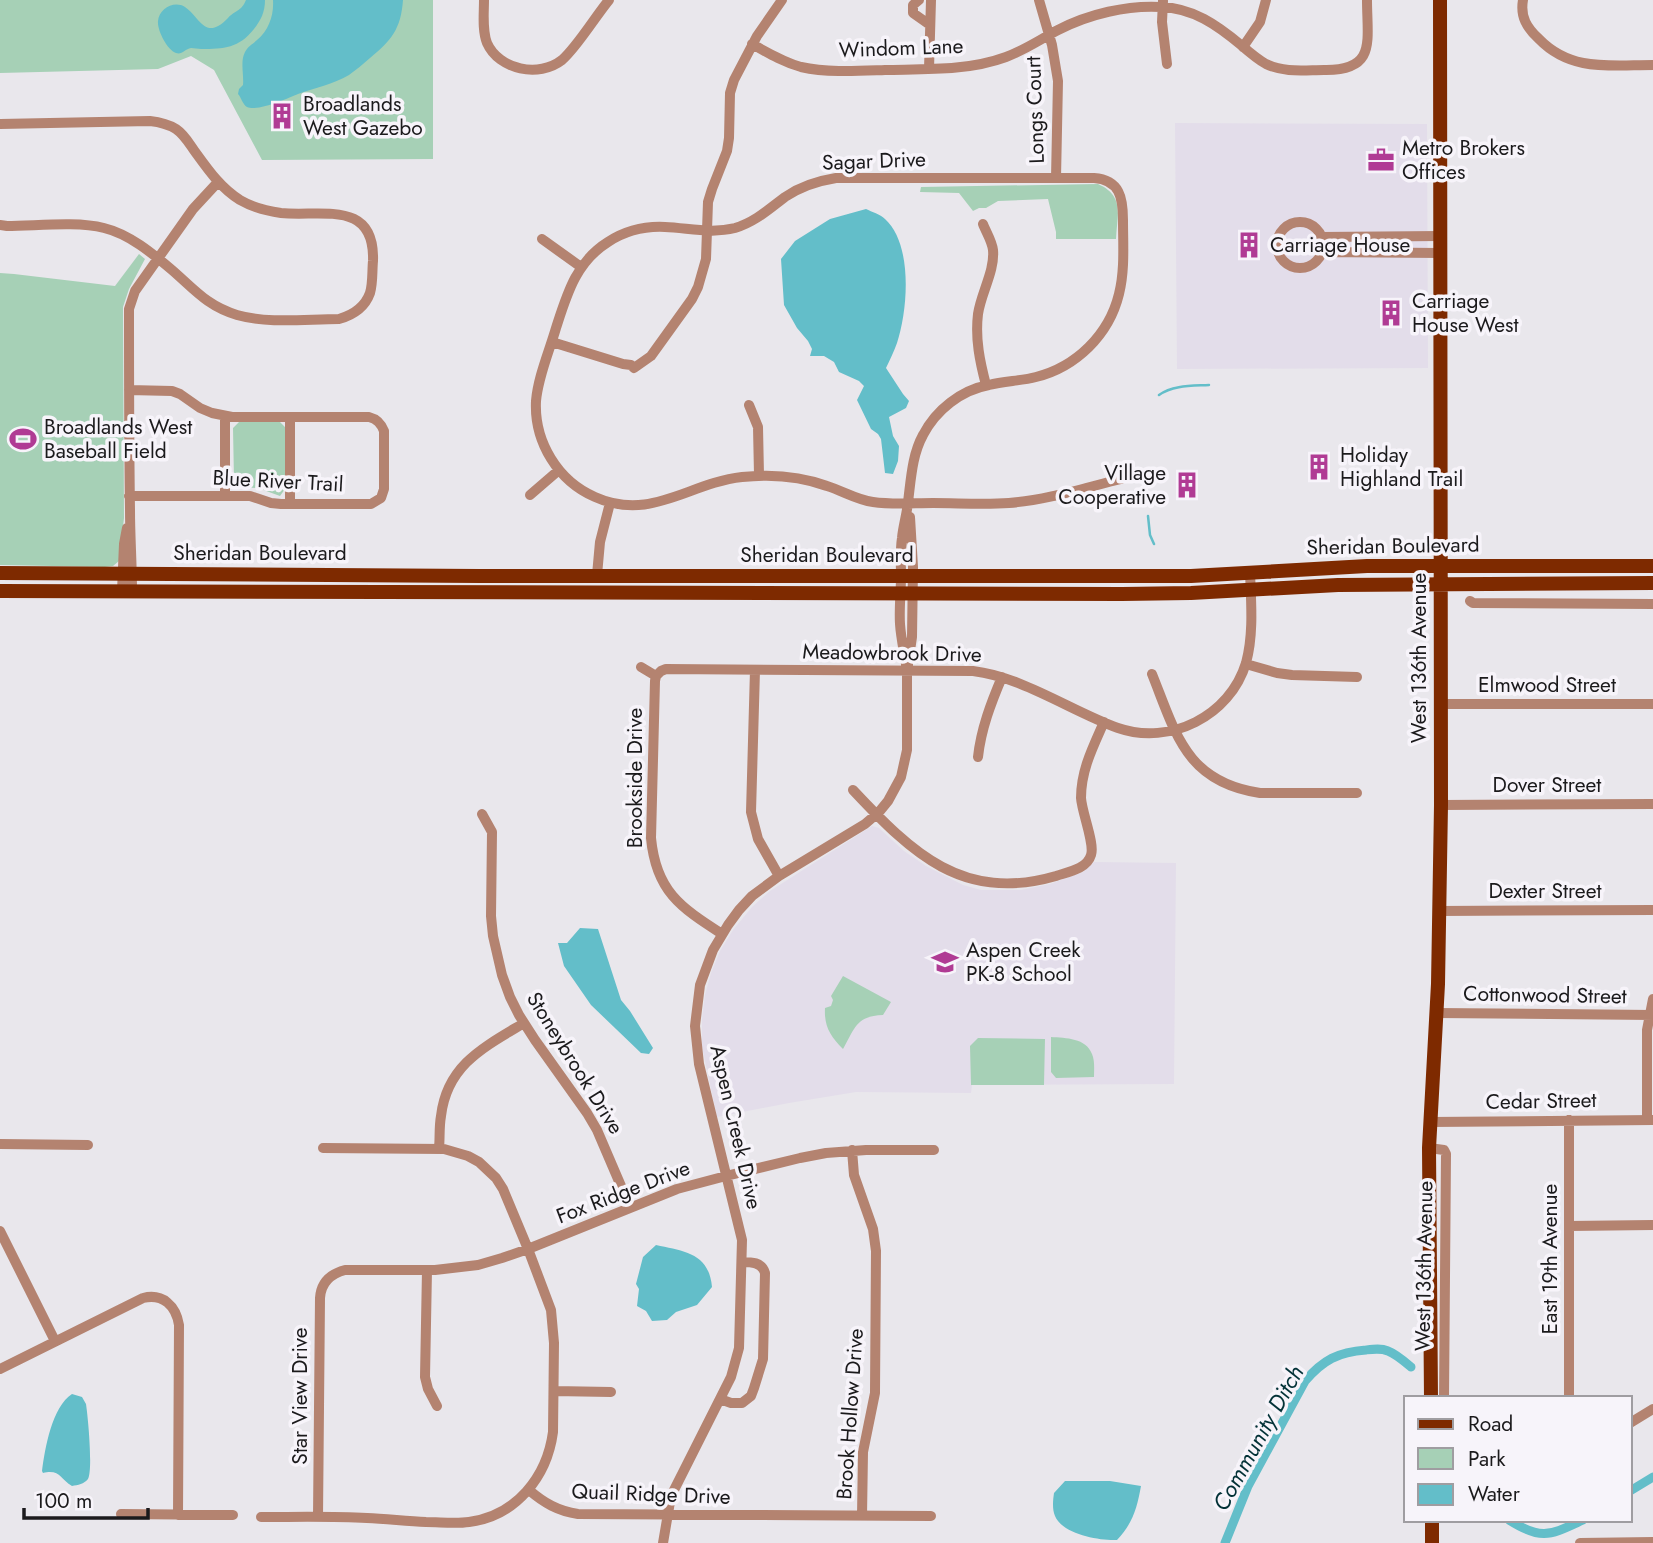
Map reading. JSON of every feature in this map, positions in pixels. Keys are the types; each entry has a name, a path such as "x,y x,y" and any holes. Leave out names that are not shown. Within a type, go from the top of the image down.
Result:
{"main road":[{"name":"West 136th Avenue","path":"1431,1396 1429,1148 1437,1013 1440,805 1440,0"},
{"name":"Sheridan Boulevard","path":"0,573 1179,576 1342,566 1653,566"},
{"name":"Sheridan Boulevard","path":"0,591 1122,594 1338,584 1653,583"},
{"path":"1432,1522 1432,1543"}],"street":[{"path":"484,0 484,32 496,57 513,67 537,70 564,59 609,0"},
{"path":"552,342 634,368 650,356 692,299 706,259 708,202 727,151 730,93 752,44 782,0"},
{"path":"919,0 913,5 913,13 930,25"},
{"path":"929,69 931,0"},
{"name":"Longs Court","path":"1039,0 1058,81 1056,178"},
{"path":"1243,47 1260,22 1266,0"},
{"name":"Windom Lane","path":"752,44 785,62 814,69 851,71 967,67 987,63 1024,49 1075,22 1093,16 1163,3 1205,19 1256,58 1277,68 1347,69 1365,54 1367,0"},
{"path":"1523,0 1522,14 1530,30 1554,53 1565,59 1589,65 1653,65"},
{"path":"1163,3 1162,22 1167,64"},
{"path":"0,124 159,122 169,125 184,136 218,182 229,192 256,207 283,213 339,214 367,223 373,248 370,304 339,319 246,317 209,302 130,238 102,227 0,225"},
{"name":"Aspen Creek Drive","path":"666,1539 669,1503 674,1489 732,1377 739,1348 741,1233 699,1064 695,1026 700,985 722,934 739,910 779,876 865,824 888,801 895,789 907,750 907,671 912,637 907,593 912,536 908,503 916,451 928,426 941,410 967,392 986,385 1035,377 1058,369 1092,344 1115,308 1122,272 1123,206 1118,181 1100,178 1056,178"},
{"name":"Sagar Drive","path":"706,231 736,228 762,215 796,190 828,179 1056,178"},
{"path":"127,591 131,300 135,290 193,209 218,182"},
{"path":"1294,223 1313,226 1321,237 1318,259 1306,267 1291,266 1280,257 1277,242 1279,234 1294,223"},
{"path":"983,224 993,249 981,300 977,335 986,385"},
{"path":"706,231 665,227 636,230 609,241 581,267 568,291 539,384 537,415 547,451 559,470 584,492 610,503 652,505 718,481 758,475 812,481 875,502 1010,503 1121,479"},
{"path":"1321,237 1440,236"},
{"path":"542,239 581,267"},
{"path":"1321,252 1440,253"},
{"name":"Blue River Trail","path":"129,390 172,391 200,408 225,416 376,416 384,431 385,496 371,504 271,503 250,496 130,496"},
{"path":"749,405 758,427 758,475"},
{"path":"225,416 225,496"},
{"path":"290,417 290,504"},
{"path":"530,495 559,470"},
{"path":"597,575 600,542 610,503"},
{"name":"Meadowbrook Drive","path":"656,676 666,669 974,671 1002,677 1131,732 1147,734 1175,731 1215,710 1233,690 1246,664 1249,649 1250,572"},
{"path":"1469,601 1653,604"},
{"path":"1246,664 1292,676 1357,677"},
{"path":"641,667 656,676"},
{"path":"755,670 751,812 758,839 779,876"},
{"path":"1152,674 1186,751 1194,762 1217,780 1245,791 1260,793 1357,793"},
{"name":"Brookside Drive","path":"656,676 650,838 652,852 656,867 671,894 692,915 722,934"},
{"path":"978,757 982,730 1002,677"},
{"name":"Elmwood Street","path":"1440,704 1653,704"},
{"path":"853,790 907,843 945,869 975,880 1004,884 1030,883 1070,872 1091,858 1093,851 1082,801 1083,773 1104,722"},
{"name":"Dover Street","path":"1440,805 1653,804"},
{"name":"Stoneybrook Drive","path":"482,814 492,832 491,916 496,956 510,998 597,1130 630,1207"},
{"name":"Dexter Street","path":"1438,911 1653,910"},
{"path":"1650,1120 1647,1030 1653,999"},
{"name":"Cottonwood Street","path":"1437,1013 1651,1015"},
{"path":"439,1149 443,1102 454,1078 481,1049 524,1023"},
{"name":"East 19th Avenue","path":"1569,1396 1570,1120"},
{"name":"Cedar Street","path":"1430,1122 1650,1120"},
{"path":"0,1144 88,1145"},
{"name":"West 136th Avenue","path":"1429,1148 1444,1150 1446,1154 1444,1396"},
{"path":"261,1517 469,1522 508,1508 529,1490 542,1470 551,1446 554,1343 551,1310 503,1189 496,1178 468,1156 439,1149 323,1149"},
{"name":"Fox Ridge Drive","path":"324,1274 345,1270 427,1270 478,1265 528,1249 677,1189 726,1176 800,1158 852,1150 934,1150"},
{"name":"Brook Hollow Drive","path":"852,1150 855,1175 873,1229 876,1251 875,1393 863,1452 862,1516"},
{"path":"1569,1226 1653,1225"},
{"path":"0,1231 55,1341"},
{"path":"720,1399 738,1404 747,1400 754,1388 763,1359 765,1273 760,1265 742,1262"},
{"path":"427,1270 425,1377 437,1406"},
{"name":"Star View Drive","path":"318,1517 320,1298 324,1274"},
{"path":"0,1369 143,1298 149,1296 163,1299 175,1309 179,1325 178,1515"},
{"path":"554,1391 611,1392"},
{"path":"1632,1422 1653,1409"},
{"name":"Quail Ridge Drive","path":"529,1490 545,1503 578,1514 931,1516"},
{"path":"121,1514 233,1515"},
{"path":"1580,1543 1653,1542"}],"shaded area":[{"path":"1175,123 1427,124 1428,368 1177,369"},
{"name":"Aspen Creek PK-8 School","path":"872,826 879,828 904,851 926,866 963,885 981,890 1021,890 1050,884 1083,872 1094,862 1176,863 1174,1084 972,1085 971,1093 856,1092 717,1117 702,1047 702,1019 705,995 720,951 752,907 770,891"}],"green space":[{"path":"0,0 433,0 433,159 262,160 214,70 191,56 158,69 0,73"},
{"path":"1098,184 1107,189 1116,200 1116,239 1056,239 1048,199 998,201 973,211 959,193 920,192 921,187"},
{"path":"139,254 145,259 123,307 124,518 119,561 113,566 105,567 0,565 0,273 115,286"},
{"path":"239,422 280,422 285,427 285,489 280,496 258,488 239,487 234,480 233,428"},
{"path":"843,976 891,1002 883,1015 867,1018 857,1024 843,1049 829,1030 825,1008 831,1006 831,996"},
{"path":"1051,1037 1075,1040 1085,1045 1093,1057 1094,1077 1056,1078 1051,1072"},
{"path":"978,1038 1045,1039 1044,1085 971,1085 970,1046"}],"water":[{"path":"246,0 265,0 264,8 254,29 237,44 217,49 191,48 178,53 169,48 161,34 159,17 164,9 172,5 185,7 208,28 214,28 240,9"},
{"path":"273,0 403,0 394,34 349,75 273,104 258,108 247,107 238,94 243,85 242,64 248,48 268,27 272,17"},
{"path":"866,209 883,217 894,230 900,244 906,278 901,329 886,368 909,401 906,408 889,417 893,436 899,446 898,461 893,474 885,473 881,439 871,429 857,400 864,386 839,372 834,362 824,356 810,356 812,349 808,341 784,305 781,259 795,241 830,219"},
{"path":"580,928 598,929 621,1000 653,1048 649,1054 641,1053 591,1005 564,966 558,943 567,943"},
{"path":"656,1245 685,1252 700,1260 710,1276 712,1287 697,1305 676,1312 667,1320 652,1321 646,1311 637,1306 639,1289 636,1284 643,1257"},
{"path":"72,1394 82,1397 86,1404 90,1454 88,1479 72,1486 53,1472 42,1471 55,1418 59,1408"},
{"path":"1065,1481 1110,1481 1141,1486 1134,1515 1117,1540 1082,1535 1059,1522 1053,1510 1054,1493"}],"waterway":[{"path":"1159,395 1176,388 1209,385"},
{"path":"1148,516 1154,544"},
{"name":"Community Ditch","path":"1225,1543 1248,1486 1305,1381 1312,1374 1325,1362 1339,1355 1375,1349 1391,1352 1411,1367"},
{"name":"Community Ditch","path":"1632,1490 1653,1477"},
{"name":"Community Ditch","path":"1512,1522 1530,1531 1546,1534 1578,1522"}],"place":[{"name":"Broadlands West Gazebo","path":"282,116"},
{"name":"Metro Brokers Offices","path":"1381,160"},
{"name":"Carriage House","path":"1249,245"},
{"name":"Carriage House West","path":"1391,313"},
{"name":"Broadlands West Baseball Field","path":"23,439"},
{"name":"Holiday Highland Trail","path":"1319,467"},
{"name":"Village Cooperative","path":"1187,485"},
{"name":"Aspen Creek PK-8 School","path":"945,962"}]}
